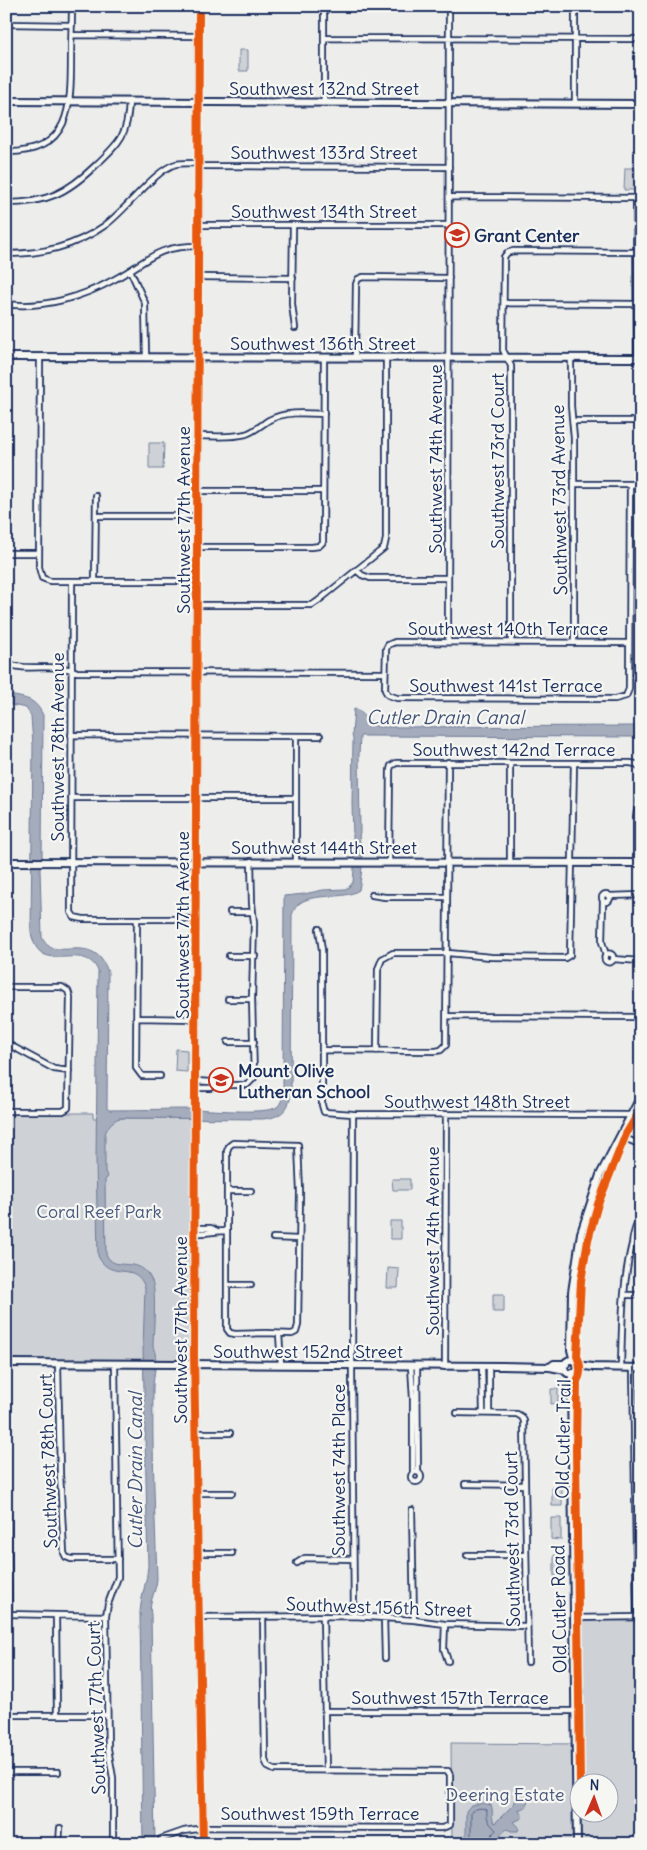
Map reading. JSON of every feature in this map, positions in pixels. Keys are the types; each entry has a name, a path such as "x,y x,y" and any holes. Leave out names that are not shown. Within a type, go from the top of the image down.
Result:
{"street":[{"path":"6,152 34,150 53,137 65,122 71,96 72,6"},
{"name":"Southwest 77th Avenue","path":"199,6 194,1365 203,1844"},
{"path":"324,6 324,102"},
{"name":"Southwest 74th Avenue","path":"448,642 450,6"},
{"path":"574,103 575,6"},
{"path":"6,24 72,25"},
{"path":"72,35 199,36"},
{"path":"324,38 641,39"},
{"name":"Southwest 132nd Street","path":"6,102 641,104"},
{"path":"6,203 41,200 61,193 77,183 121,139 127,122 129,102"},
{"path":"6,254 44,252 80,240 111,221 164,170 178,164 199,164"},
{"name":"Southwest 133rd Street","path":"199,164 449,167"},
{"path":"449,197 639,198 637,252 639,358"},
{"name":"Southwest 134th Street","path":"199,225 449,225"},
{"path":"293,225 292,304 295,328"},
{"path":"6,304 37,304 67,298 104,285 167,248 199,246"},
{"name":"Southwest 73rd Court","path":"511,642 512,366 503,350 504,259 507,253 515,251 637,252"},
{"path":"130,270 145,303 146,357"},
{"path":"199,277 292,278"},
{"path":"355,358 356,284 358,279 363,277 449,278"},
{"path":"504,303 637,304"},
{"name":"Southwest 136th Street","path":"6,356 639,358"},
{"path":"40,357 39,570 44,579 50,581 198,581"},
{"path":"198,547 307,547 322,544 324,358"},
{"path":"198,605 310,605 318,601 385,545 386,358"},
{"name":"Southwest 73rd Avenue","path":"571,358 574,484 574,642"},
{"path":"198,436 237,436 250,432 280,416 324,414"},
{"path":"572,421 641,422"},
{"path":"574,484 641,484"},
{"path":"629,643 630,484"},
{"path":"198,491 323,491"},
{"path":"95,581 96,496"},
{"path":"96,516 198,516"},
{"path":"6,553 40,553"},
{"path":"356,570 370,578 448,578"},
{"name":"Southwest 78th Avenue","path":"72,581 70,908 74,917 83,919 137,919"},
{"name":"Southwest 140th Terrace","path":"385,673 386,649 393,642 400,641 629,643"},
{"name":"Southwest 141st Terrace","path":"385,673 385,690 388,695 394,698 616,699 624,697 629,691 629,643"},
{"path":"6,664 21,668 66,667 77,672 385,673"},
{"path":"71,735 320,736"},
{"path":"296,736 296,862"},
{"name":"Southwest 142nd Terrace","path":"389,862 390,774 391,766 401,762 630,762 639,766"},
{"path":"319,929 322,950 322,1050 436,1051 442,1049 446,1043 447,1016 448,762"},
{"path":"510,762 510,862"},
{"path":"377,1051 378,971 381,960 385,956 393,954 448,953 491,957 565,958 570,955 572,948 574,763"},
{"path":"638,863 636,816 641,790"},
{"path":"71,798 296,798"},
{"path":"196,1085 212,1082 215,1085 247,1085 252,1082 254,1077 252,861"},
{"name":"Southwest 144th Street","path":"6,862 638,863"},
{"path":"372,895 447,897"},
{"path":"641,895 609,896 608,901 603,901 602,942 606,955 611,954 613,959 641,961"},
{"path":"230,912 253,912"},
{"path":"160,1076 140,1074 136,1068 137,919 197,919"},
{"path":"229,956 254,956"},
{"path":"6,987 60,987 66,989 70,997 69,1106 67,1110 6,1111"},
{"path":"228,999 252,999"},
{"path":"447,1016 641,1017"},
{"path":"136,1018 196,1019"},
{"path":"228,1042 254,1042"},
{"path":"6,1043 54,1069 69,1071"},
{"name":"Southwest 148th Street","path":"322,1050 322,1105 324,1112 446,1115 630,1115"},
{"name":"Old Cutler Road","path":"577,1844 571,1367 569,1352 571,1350 572,1292 581,1233 596,1184 641,1096"},
{"name":"Southwest 74th Place","path":"353,1114 352,1366 354,1616"},
{"name":"Southwest 74th Avenue","path":"445,1367 446,1115"},
{"path":"620,1136 641,1145"},
{"path":"233,1143 298,1145 300,1192 298,1239 298,1324 296,1332 291,1334 266,1332 235,1334 229,1332 227,1327 227,1151 233,1143"},
{"path":"227,1191 252,1191"},
{"path":"621,1367 624,1295 630,1250 641,1218"},
{"path":"195,1231 211,1228 217,1231 227,1231"},
{"path":"274,1238 298,1239"},
{"path":"227,1285 251,1285"},
{"path":"624,1295 641,1295"},
{"path":"279,1334 279,1365"},
{"name":"Southwest 152nd Street","path":"6,1363 641,1368"},
{"name":"Southwest 78th Court","path":"58,1363 62,1546 66,1557 72,1559 118,1559"},
{"name":"Southwest 77th Court","path":"114,1844 112,1778 108,1754 106,1616 108,1604 117,1582 118,1559 115,1364"},
{"path":"414,1366 415,1473"},
{"path":"457,1413 486,1413 486,1366"},
{"path":"574,1618 639,1617 633,1368"},
{"name":"Southwest 73rd Court","path":"486,1413 517,1414 521,1416 524,1423 528,1662"},
{"path":"6,1423 8,1614 106,1616"},
{"path":"196,1433 230,1433"},
{"path":"465,1484 525,1484"},
{"path":"197,1493 232,1493"},
{"path":"412,1510 414,1620"},
{"path":"198,1552 232,1553"},
{"path":"467,1555 526,1555"},
{"path":"296,1562 305,1558 353,1559"},
{"path":"56,1615 57,1715"},
{"name":"Southwest 156th Street","path":"199,1617 354,1616 384,1617 445,1624 527,1626"},
{"path":"263,1617 265,1761 268,1768 274,1770 326,1770 324,1617"},
{"path":"384,1617 385,1658"},
{"path":"445,1624 444,1649 448,1661"},
{"name":"Southwest 157th Terrace","path":"325,1711 575,1711"},
{"path":"6,1715 107,1715"},
{"name":"Southwest 159th Terrace","path":"161,1839 184,1831 202,1828 444,1828 450,1824 450,1774 448,1771 326,1770"},
{"path":"6,1772 58,1772"},
{"path":"59,1844 60,1828"}],"green space":[{"path":"239,50 248,50 248,71 239,71"},
{"path":"625,168 636,168 636,190 624,190"},
{"path":"149,443 164,443 163,469 149,469"},
{"path":"176,1049 187,1050 187,1072 175,1071"},
{"name":"Coral Reef Park","path":"6,1113 93,1113 93,1118 192,1118 190,1352 187,1360 179,1362 6,1360"},
{"path":"392,1179 410,1179 410,1190 393,1190"},
{"path":"390,1221 401,1221 401,1239 390,1239"},
{"path":"388,1268 399,1269 398,1288 387,1288"},
{"path":"493,1294 504,1294 504,1312 493,1312"},
{"path":"551,1389 558,1389 558,1403 551,1404"},
{"path":"552,1487 562,1487 562,1506 552,1506"},
{"path":"551,1518 561,1518 561,1540 551,1539"},
{"path":"554,1555 563,1555 564,1576 554,1576"},
{"name":"Deering Estate","path":"581,1620 641,1621 641,1844 452,1844 451,1743 580,1744"}],"water":[{"path":"6,694 32,701 43,715 42,867 40,869 42,937 47,945 55,949 83,949 93,952 101,959 108,972 107,1108 109,1110 189,1109 261,1111 279,1105 282,1099 283,1088 284,896 323,890 345,889 353,882 352,735 354,709 357,709 377,727 641,726 641,737 360,736 359,837 362,861 359,890 351,894 312,898 303,901 296,906 292,915 291,1094 288,1105 278,1115 262,1119 119,1118 106,1131 105,1172 108,1177 105,1180 106,1254 115,1263 134,1265 147,1272 152,1281 154,1294 153,1347 156,1362 153,1388 153,1436 157,1579 150,1610 155,1844 143,1844 140,1612 148,1566 143,1348 145,1288 141,1279 136,1275 110,1268 103,1264 98,1256 96,1161 98,971 91,962 83,958 52,957 43,954 36,946 31,932 33,745 31,716 26,708 6,704"},
{"path":"525,1796 528,1799 526,1807 518,1810 522,1818 514,1822 519,1827 518,1831 507,1829 490,1844 466,1844 466,1811 471,1805 483,1803 491,1805 495,1823 514,1804 517,1797"}],"cycle path":[{"path":"199,6 194,1356 203,1844"},
{"name":"Old Cutler Trail","path":"580,1772 576,1449 577,1381 580,1371 577,1356 581,1281 588,1240 598,1204 626,1134 641,1109"}],"place":[{"name":"Grant Center","path":"457,235"},
{"name":"Mount Olive Lutheran School","path":"221,1080"}],"water label":[{"name":"Cutler Drain Canal","path":"445,717"},
{"name":"Cutler Drain Canal","path":"135,1471"}]}
